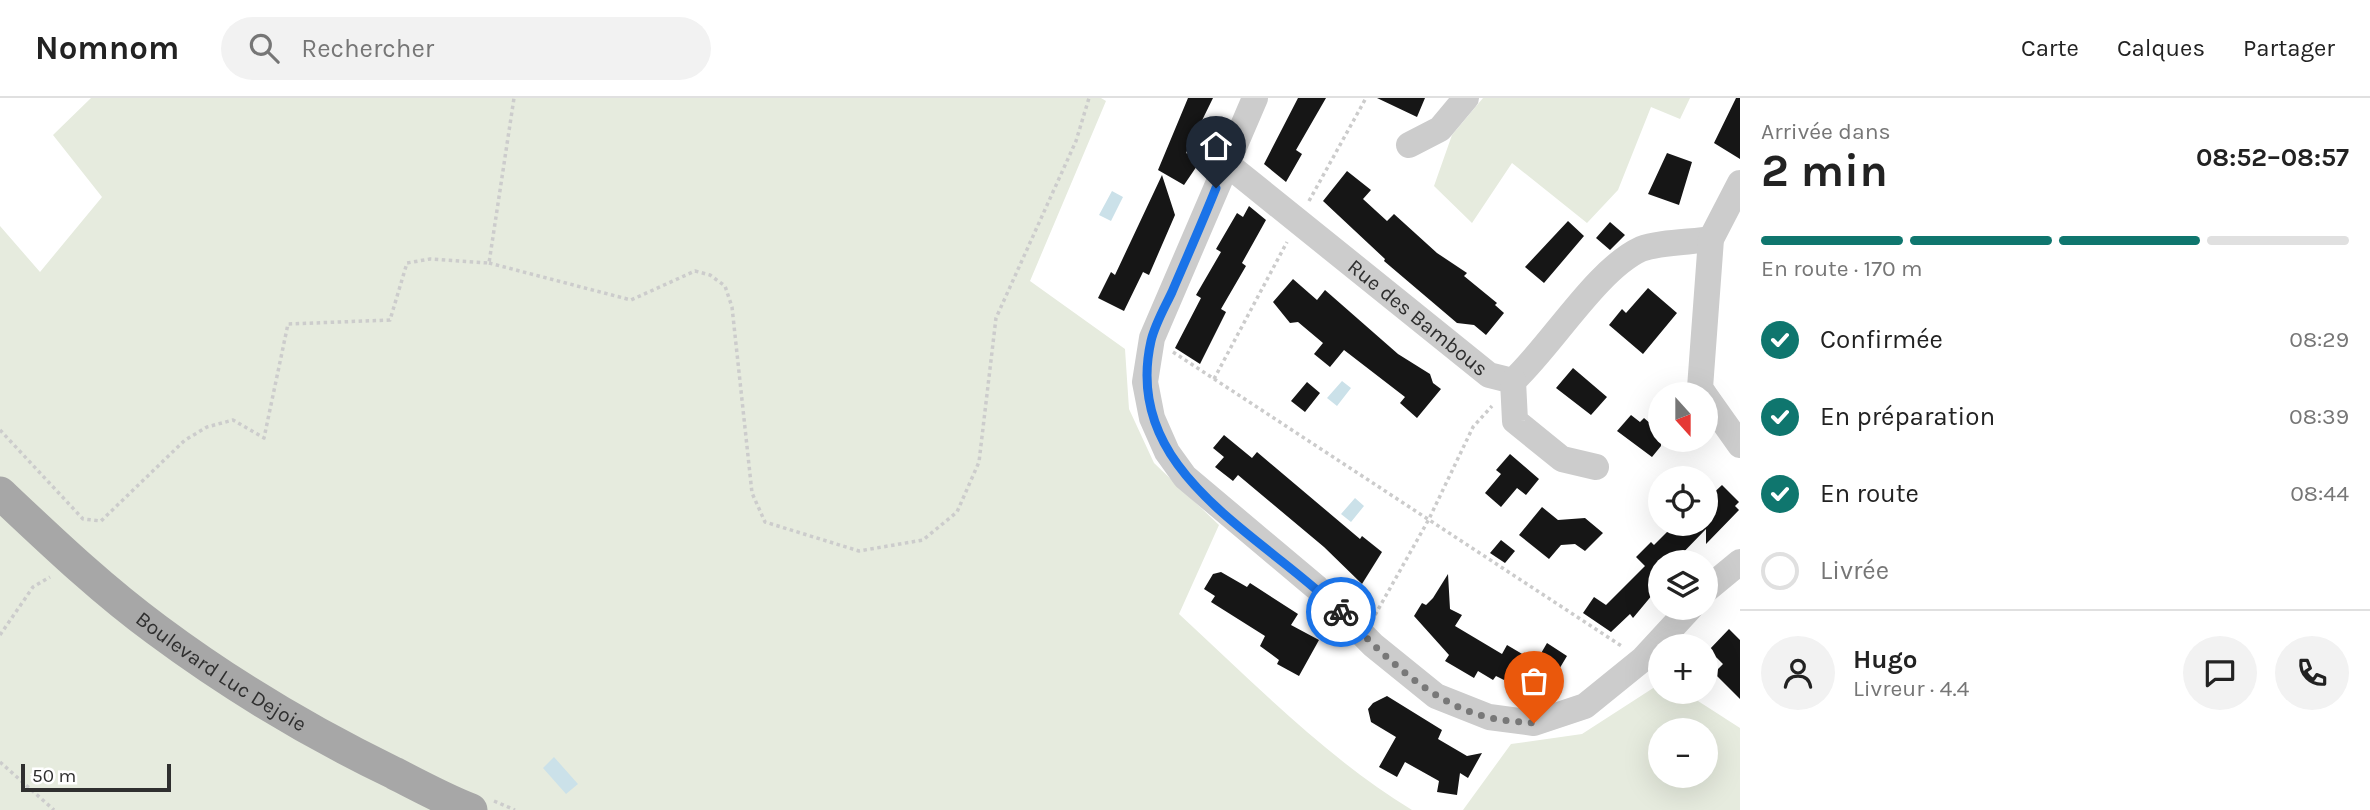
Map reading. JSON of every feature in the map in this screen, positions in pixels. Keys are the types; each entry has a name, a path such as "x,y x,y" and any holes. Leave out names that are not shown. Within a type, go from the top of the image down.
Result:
{"main road":[{"name":"Boulevard Luc Dejoie","path":"0,494 74,562 156,630 285,716 471,810"}],"street":[{"path":"1255,98 1152,338 1145,382 1152,418 1167,452 1185,477 1317,588 1363,635 1436,696 1489,718 1534,723 1585,706 1643,659 1678,620"},
{"path":"1409,145 1440,129 1466,98"},
{"name":"Rue des Bambous","path":"1227,163 1489,375 1513,382 1531,365 1607,275 1642,249 1711,239"},
{"path":"1700,382 1711,239 1740,183"},
{"path":"1513,382 1515,421 1562,459 1596,467"},
{"path":"1718,414 1740,445"},
{"path":"1718,580 1740,562"}],"path":[{"path":"489,263 514,98"},
{"path":"0,430 83,519 101,521 185,440 207,427 233,420 264,438 288,324 390,320 407,263 430,259 489,263 631,300 695,271 710,275 725,286 732,307 752,493 765,522 859,551 923,540 957,512 979,462 996,318 1076,141 1089,98"},
{"path":"1152,338 1643,659"},
{"path":"1363,635 1429,519 1473,427 1513,382"},
{"path":"0,635 33,586 74,562"},
{"path":"0,762 54,810"}],"shaded area":[{"path":"91,98 1101,98 1106,101 1030,281 1125,349 1129,409 1154,463 1219,525 1179,614 1320,743 1349,767 1412,810 0,810 0,226 40,272 102,197 53,135"},
{"path":"1483,98 1690,98 1680,119 1651,107 1618,190 1587,223 1512,163 1472,223 1434,186 1452,135"},
{"path":"1648,691 1648,704 1703,704 1740,728 1740,810 1463,810 1511,744 1582,734"}],"water":[{"path":"1112,191 1123,197 1111,221 1099,215"},
{"path":"1342,381 1351,388 1337,406 1327,398"},
{"path":"1355,498 1364,506 1351,522 1341,514"},
{"path":"554,757 578,784 566,794 543,768"}],"building":[{"path":"1188,98 1213,98 1186,153 1201,160 1184,185 1158,170"},
{"path":"1298,98 1326,98 1296,150 1302,154 1286,182 1264,164"},
{"path":"1377,98 1425,98 1417,117"},
{"path":"1736,98 1740,98 1740,159 1714,143"},
{"path":"1667,153 1692,162 1679,205 1648,194"},
{"path":"1347,171 1371,190 1363,199 1387,221 1394,214 1437,253 1467,273 1464,276 1497,303 1495,305 1504,313 1486,335 1474,325 1457,323 1384,261 1385,259 1323,201"},
{"path":"1162,175 1175,215 1149,275 1143,272 1124,311 1098,298 1111,272 1115,275"},
{"path":"1249,206 1266,220 1242,263 1246,266 1221,309 1226,312 1200,364 1175,348 1201,298 1196,295 1221,252 1216,249 1237,213 1243,217"},
{"path":"1568,221 1584,236 1544,283 1525,267"},
{"path":"1610,222 1625,235 1610,250 1596,238"},
{"path":"1293,279 1317,300 1325,290 1398,354 1430,374 1433,383 1441,389 1417,418 1400,403 1405,397 1344,350 1330,367 1314,354 1323,343 1298,322 1290,323 1273,302"},
{"path":"1648,288 1677,313 1643,354 1609,325 1622,309 1626,313"},
{"path":"1573,368 1607,397 1591,415 1556,388"},
{"path":"1307,382 1320,393 1305,412 1291,401"},
{"path":"1631,415 1640,422 1644,418 1648,421 1648,452 1656,452 1652,457 1617,431"},
{"path":"1224,435 1252,458 1257,452 1360,539 1362,536 1382,552 1362,584 1324,547 1238,475 1233,481 1215,467 1224,457 1213,448"},
{"path":"1510,454 1539,479 1526,495 1517,488 1501,507 1485,493 1501,474 1496,470"},
{"path":"1722,485 1739,502 1735,506 1739,510 1718,532 1718,489"},
{"path":"1542,507 1558,520 1585,518 1603,533 1585,551 1575,544 1561,545 1549,559 1519,535"},
{"path":"1663,536 1699,536 1686,550 1648,550 1648,600 1633,618 1630,614 1611,632 1583,613 1594,597 1606,605 1645,566 1636,557 1651,542 1654,545"},
{"path":"1706,536 1714,536 1706,544"},
{"path":"1501,540 1515,551 1505,563 1490,553"},
{"path":"1221,572 1247,587 1250,583 1298,614 1291,625 1319,640 1299,676 1277,664 1279,660 1260,646 1265,636 1211,602 1215,596 1204,589 1213,574"},
{"path":"1448,574 1450,609 1462,615 1455,626 1502,654 1507,645 1536,662 1547,643 1567,656 1552,681 1518,687 1496,676 1493,680 1478,671 1474,678 1445,661 1449,655 1414,616 1422,603 1426,605 1433,598"},
{"path":"1729,629 1740,640 1740,699 1718,677 1718,669 1723,664 1718,659 1718,641"},
{"path":"1387,696 1442,730 1438,739 1467,756 1482,753 1468,778 1460,773 1457,795 1437,792 1439,781 1405,762 1397,777 1379,767 1396,737 1371,722 1368,709 1373,703"}],"way so far":[{"path":"1341,612 1373,645 1436,696 1489,718 1534,723"}],"route":[{"path":"1216,188 1152,338 1145,382 1152,418 1167,452 1185,477 1216,506 1317,588 1341,612"}]}
